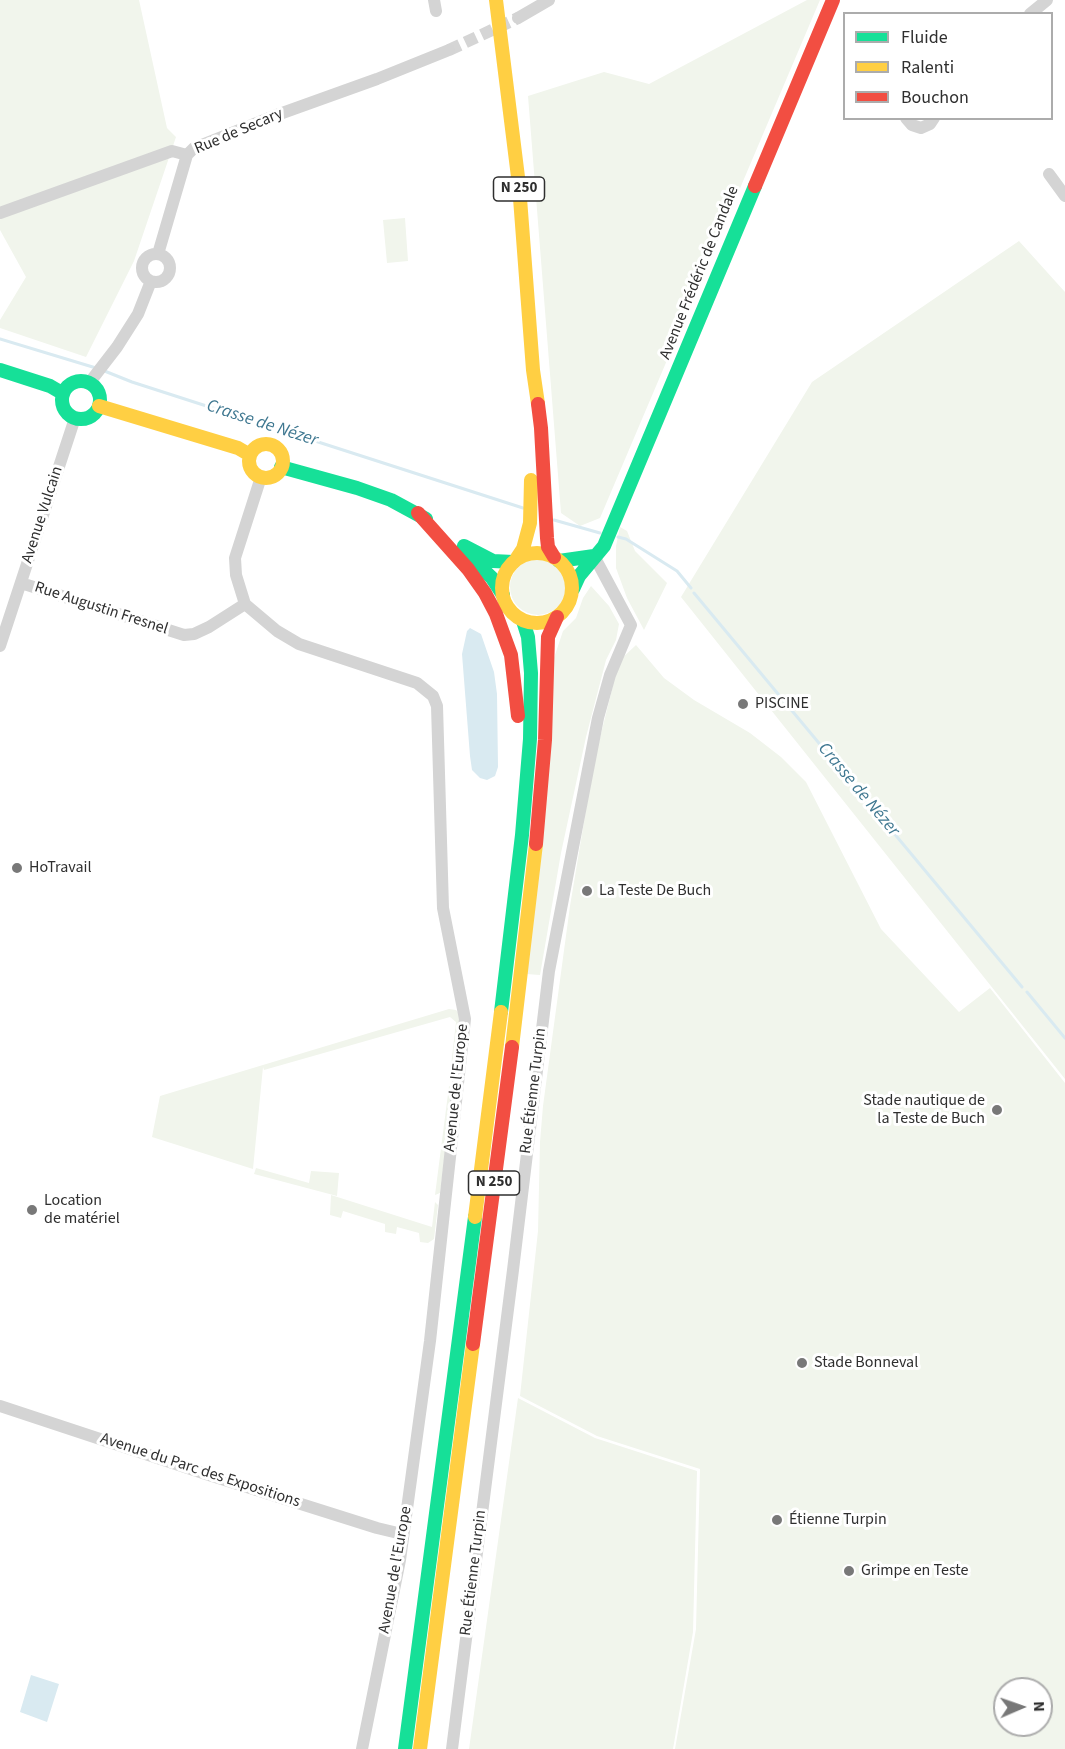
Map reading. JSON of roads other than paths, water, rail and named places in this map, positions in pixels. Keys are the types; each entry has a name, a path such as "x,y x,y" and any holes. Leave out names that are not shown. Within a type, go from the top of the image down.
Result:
{"main road":[{"name":"N 250","path":"420,1749 537,838 545,740 548,637 557,617 569,602 573,589 569,573 548,547 541,428 533,370 519,185 496,0"},
{"name":"Avenue Frédéric de Candale","path":"573,589 579,576 604,546 623,503 833,0"},
{"path":"0,370 50,386 62,393"},
{"name":"N 250","path":"405,1749 486,1132 522,835 530,739 530,655 523,621 514,615 503,595 504,575 523,549 528,535 532,507 530,437 533,370"},
{"path":"97,373 94,386 100,395 99,406 92,416 75,418 62,406 62,393 65,387 77,380 97,373"},
{"path":"99,406 250,454"},
{"path":"264,444 274,447 282,456 281,467 271,477 261,477 250,465 250,454 258,446 264,444"},
{"path":"281,467 357,488 418,513 455,542 492,578 503,595"},
{"name":"N 250","path":"418,513 468,569 485,593 505,635 515,677 518,702 518,785 505,971"},
{"path":"455,542 493,561 503,563 536,552 545,553 557,559 594,556"},
{"path":"523,621 535,624 557,617"}],"street":[{"path":"519,18 549,0"},
{"path":"1032,12 1047,0"},
{"name":"Rue de Secary","path":"0,213 172,151 187,155 203,143 449,50"},
{"path":"908,120 912,125 921,128 933,120"},
{"path":"158,254 187,155"},
{"path":"1049,174 1065,196"},
{"path":"158,254 165,258 169,269 163,279 151,281 142,271 143,262 149,255 158,254"},
{"path":"97,373 138,314 151,281"},
{"name":"Avenue Vulcain","path":"0,646 75,418"},
{"path":"245,604 236,575 235,558 261,477"},
{"name":"Rue Étienne Turpin","path":"452,1749 549,971 598,718 610,675 631,625 594,556"},
{"name":"Rue Augustin Fresnel","path":"21,583 184,636 209,627 245,604"},
{"name":"Avenue de l'Europe","path":"245,604 277,631 299,644 417,683 433,696 437,706 443,908 465,1019 430,1341 400,1560 362,1749"},
{"name":"Avenue du Parc des Expositions","path":"0,1406 220,1479 402,1534"}],"waterway":[{"name":"Crasse de Nézer","path":"0,339 96,368"},
{"name":"Crasse de Nézer","path":"102,370 132,382 523,508"},
{"name":"Crasse de Nézer","path":"554,520 600,533"},
{"name":"Crasse de Nézer","path":"618,537 626,539 677,571 691,588"},
{"name":"Crasse de Nézer","path":"694,593 1022,987"},
{"name":"Crasse de Nézer","path":"1027,992 1065,1038"}],"tunnel":[{"path":"449,50 518,18"}],"place":[{"name":"PISCINE","path":"743,704"},
{"name":"HoTravail","path":"17,868"},
{"name":"La Teste De Buch","path":"587,891"},
{"name":"Stade nautique de la Teste de Buch","path":"997,1110"},
{"name":"Location de matériel","path":"32,1210"},
{"name":"Stade Bonneval","path":"802,1363"},
{"name":"Étienne Turpin","path":"777,1520"},
{"name":"Grimpe en Teste","path":"849,1571"}]}
